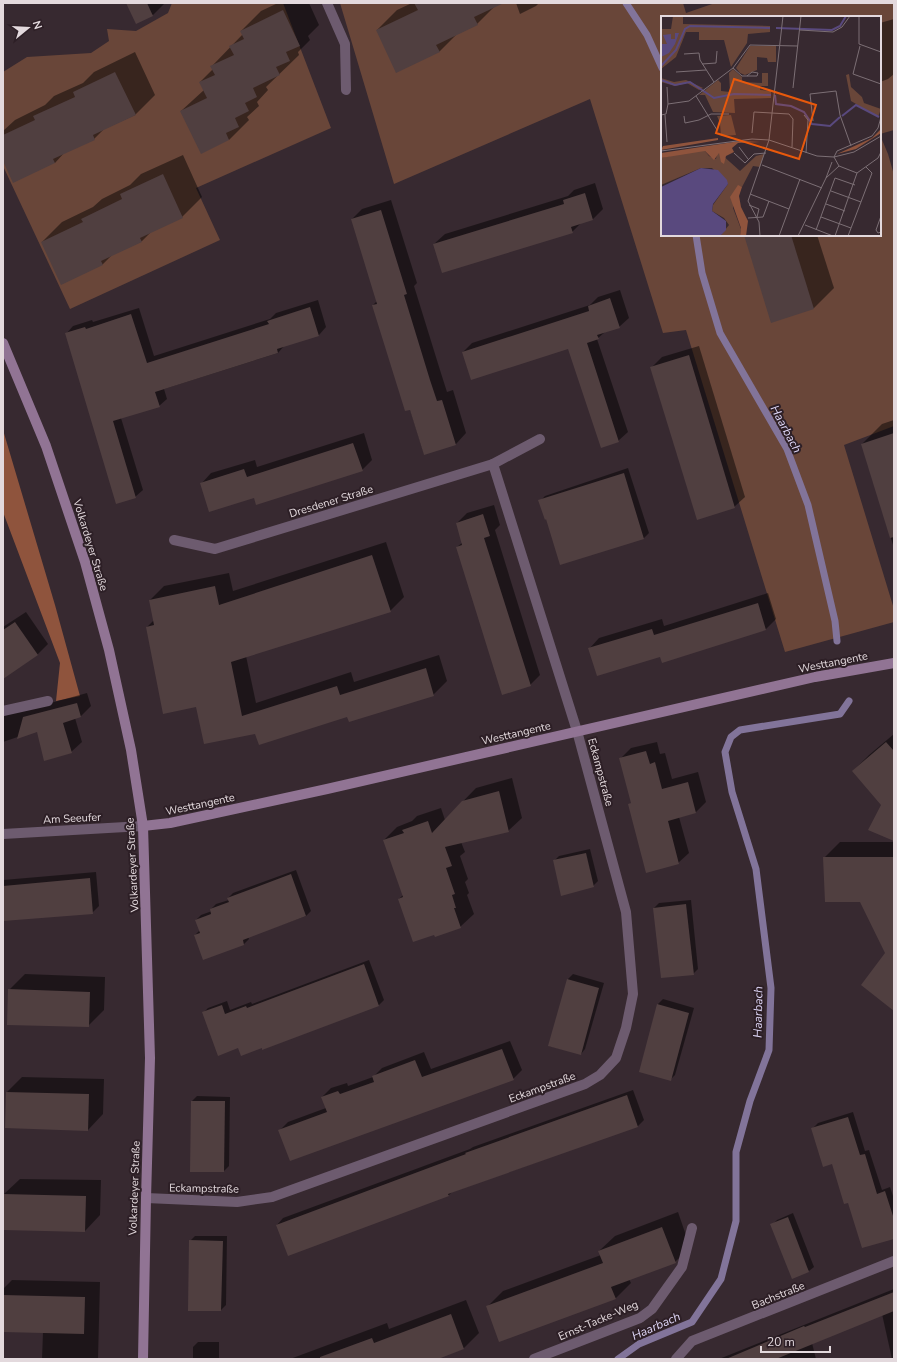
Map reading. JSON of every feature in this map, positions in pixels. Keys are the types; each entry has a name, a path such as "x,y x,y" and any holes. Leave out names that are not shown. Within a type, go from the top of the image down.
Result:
{"main road":[{"name":"Volkardeyer Straße","path":"3,343 46,446 86,562 109,650 131,750 143,826 150,1058 143,1359"},
{"name":"Westtangente","path":"143,826 170,823 319,791 815,677 894,663"}],"street":[{"path":"327,3 345,44 346,90"},
{"name":"Dresdener Straße","path":"174,540 215,549 493,464 540,439"},
{"path":"493,464 577,731"},
{"path":"3,711 48,701"},
{"name":"Eckampstraße","path":"146,1198 238,1202 272,1197 584,1084 600,1075 616,1058 626,1028 633,994 626,912 577,731"},
{"name":"Am Seeufer","path":"3,834 143,826"},
{"name":"Ernst-Tacke-Weg","path":"534,1359 640,1318 652,1309 682,1267 692,1228"},
{"name":"Bachstraße","path":"676,1359 692,1341 894,1261"}],"shaded area":[{"path":"172,3 283,3 331,128 196,188 220,240 70,309 3,166 3,72 27,57 91,53 109,41 107,29 136,31 168,13"},
{"path":"340,3 683,3 686,13 715,3 894,3 894,130 881,134 881,16 661,16 661,236 881,236 881,137 894,175 894,426 844,445 894,609 894,622 785,652 686,330 663,333 590,99 394,184"},
{"path":"3,430 55,605 80,696 56,701 60,663 3,512"}],"building":[{"path":"126,3 147,3 153,16 136,24"},
{"path":"414,3 504,3 474,17 478,25 436,45 440,52 396,73 376,30 418,10"},
{"path":"283,10 300,46 286,52 290,61 276,67 280,75 253,88 257,97 245,103 249,111 235,118 239,127 226,133 229,140 201,154 180,111 207,98 199,82 215,75 210,66 234,55 229,46 244,39 240,31"},
{"path":"115,72 136,115 93,135 95,140 53,159 55,163 13,183 3,161 3,135 35,120 33,116 75,97 73,92"},
{"path":"163,174 183,218 140,238 142,242 101,261 103,265 61,285 41,242 83,222 81,219 122,199 120,194"},
{"path":"585,193 593,220 571,227 573,233 442,273 433,244 564,204 563,200"},
{"path":"381,210 407,294 404,295 430,380 437,401 442,400 456,445 424,455 410,410 405,411 372,305 377,304 351,219"},
{"path":"744,236 791,236 814,309 771,323"},
{"path":"610,298 620,328 597,335 599,339 587,343 619,442 601,448 568,349 471,380 462,352 589,311 588,306"},
{"path":"310,307 319,336 277,349 278,353 155,392 160,407 113,421 136,498 116,504 65,333 85,327 86,329 131,314 147,363 269,324 267,321"},
{"path":"689,355 735,508 697,520 650,367"},
{"path":"894,433 894,537 890,538 861,444"},
{"path":"353,443 363,471 256,505 254,498 209,512 200,483 244,469 247,477"},
{"path":"624,473 644,539 560,565 546,519 545,520 538,500"},
{"path":"483,514 490,536 484,538 531,686 502,695 456,547 462,545 456,523"},
{"path":"372,555 391,612 231,662 242,716 337,686 340,695 426,668 434,696 349,722 347,717 259,745 255,734 204,744 196,707 163,714 146,627 154,625 149,600 215,586 219,605"},
{"path":"758,603 766,630 662,663 660,657 597,676 588,648 652,629 654,635"},
{"path":"15,622 38,655 3,679 3,630"},
{"path":"77,703 81,717 63,723 72,753 44,761 37,732 17,739 23,717"},
{"path":"886,742 894,751 894,841 868,830 881,805 852,771"},
{"path":"646,751 650,764 655,762 662,789 688,782 696,813 668,821 679,864 646,873 628,804 631,803 619,758"},
{"path":"499,791 509,832 445,847 452,866 446,868 455,894 452,895 456,908 454,908 461,928 435,937 434,935 413,942 398,899 403,897 383,840 404,833 402,830 428,821 432,833 462,801"},
{"path":"586,853 594,887 561,896 553,860"},
{"path":"823,857 894,857 894,1011 861,985 885,953 860,902 825,902"},
{"path":"291,874 306,916 243,940 244,945 203,960 194,935 200,933 195,920 211,914 210,909 229,902 227,898"},
{"path":"90,878 93,914 3,921 3,886"},
{"path":"686,904 694,975 661,978 653,908"},
{"path":"364,964 379,1006 262,1050 262,1048 241,1056 238,1048 218,1056 202,1012 222,1005 225,1014 246,1006 247,1008"},
{"path":"567,979 599,988 581,1055 548,1046"},
{"path":"8,989 90,992 89,1027 7,1025"},
{"path":"657,1004 689,1013 671,1081 639,1072"},
{"path":"502,1049 514,1080 290,1161 278,1130 327,1112 321,1097 338,1091 340,1094 374,1082 372,1076 415,1060 422,1077"},
{"path":"6,1092 89,1094 88,1131 5,1128"},
{"path":"627,1095 638,1127 448,1194 449,1196 288,1256 276,1225 466,1154 465,1153"},
{"path":"191,1101 225,1101 224,1172 190,1172"},
{"path":"848,1117 860,1155 865,1154 877,1194 885,1191 894,1219 894,1239 862,1248 848,1203 844,1204 832,1164 823,1167 811,1128"},
{"path":"3,1194 86,1196 85,1232 3,1230"},
{"path":"788,1217 809,1272 792,1279 770,1224"},
{"path":"662,1227 676,1263 611,1287 616,1299 499,1342 486,1306 603,1263 598,1251"},
{"path":"189,1240 223,1241 221,1311 188,1311"},
{"path":"894,1292 894,1311 776,1359 726,1359 804,1326 805,1327"},
{"path":"3,1295 85,1297 84,1334 3,1332"},
{"path":"451,1314 464,1349 438,1359 320,1359 320,1357 372,1338 374,1343"}],"waterway":[{"name":"Haarbach","path":"626,3 647,35 661,66"},
{"name":"Haarbach","path":"696,236 702,273 720,333 787,449 808,505 835,621 837,641"},
{"name":"Haarbach","path":"618,1359 639,1344 692,1322 721,1279 736,1221 736,1152 750,1101 769,1050 771,988 756,869 732,792 725,752 731,737 740,730 840,714 849,701"}]}
